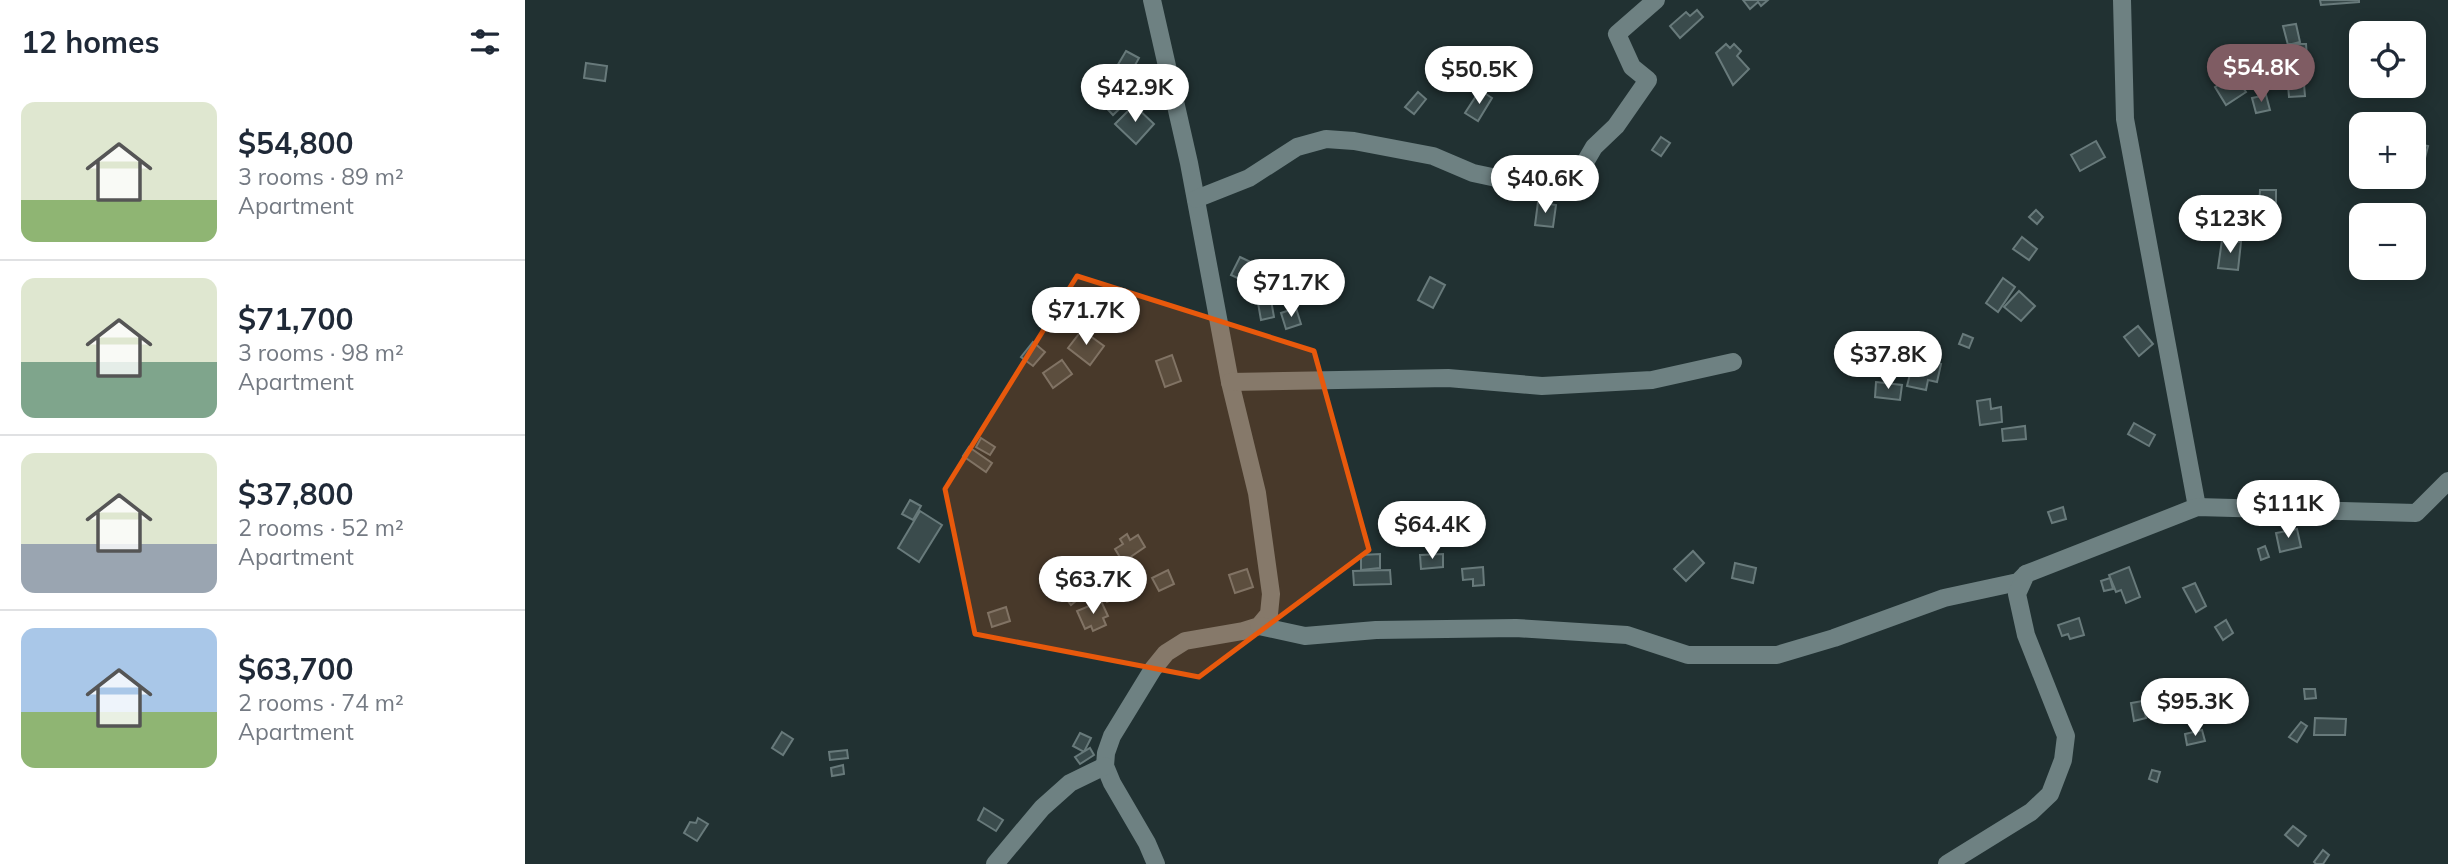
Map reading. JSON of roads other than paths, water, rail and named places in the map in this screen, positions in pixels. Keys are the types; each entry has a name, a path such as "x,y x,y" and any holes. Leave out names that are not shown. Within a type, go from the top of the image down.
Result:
{"street":[{"path":"1152,0 1196,199 1230,382 1257,493 1271,594 1269,614 1259,626"},
{"path":"1196,199 1249,178 1297,147 1325,139 1354,141 1433,156 1473,173 1562,192 1580,171 1594,147 1616,126 1648,80 1632,67 1617,34 1656,0"},
{"path":"2122,0 2125,120 2197,508"},
{"path":"1230,382 1448,378 1542,386 1652,380 1733,362"},
{"path":"1156,864 1147,842 1112,783 1105,765 1106,753 1112,736 1153,668 1166,653 1185,641 1259,626 1305,636 1376,630 1516,628 1627,635 1688,655 1777,655 1834,638 1944,598 2018,582 2026,575 2197,508 2416,513 2448,481"},
{"path":"1947,864 2031,812 2050,794 2063,760 2066,736 2026,635 2017,594 2026,575"},
{"path":"995,864 1042,808 1070,783 1105,765"}]}
